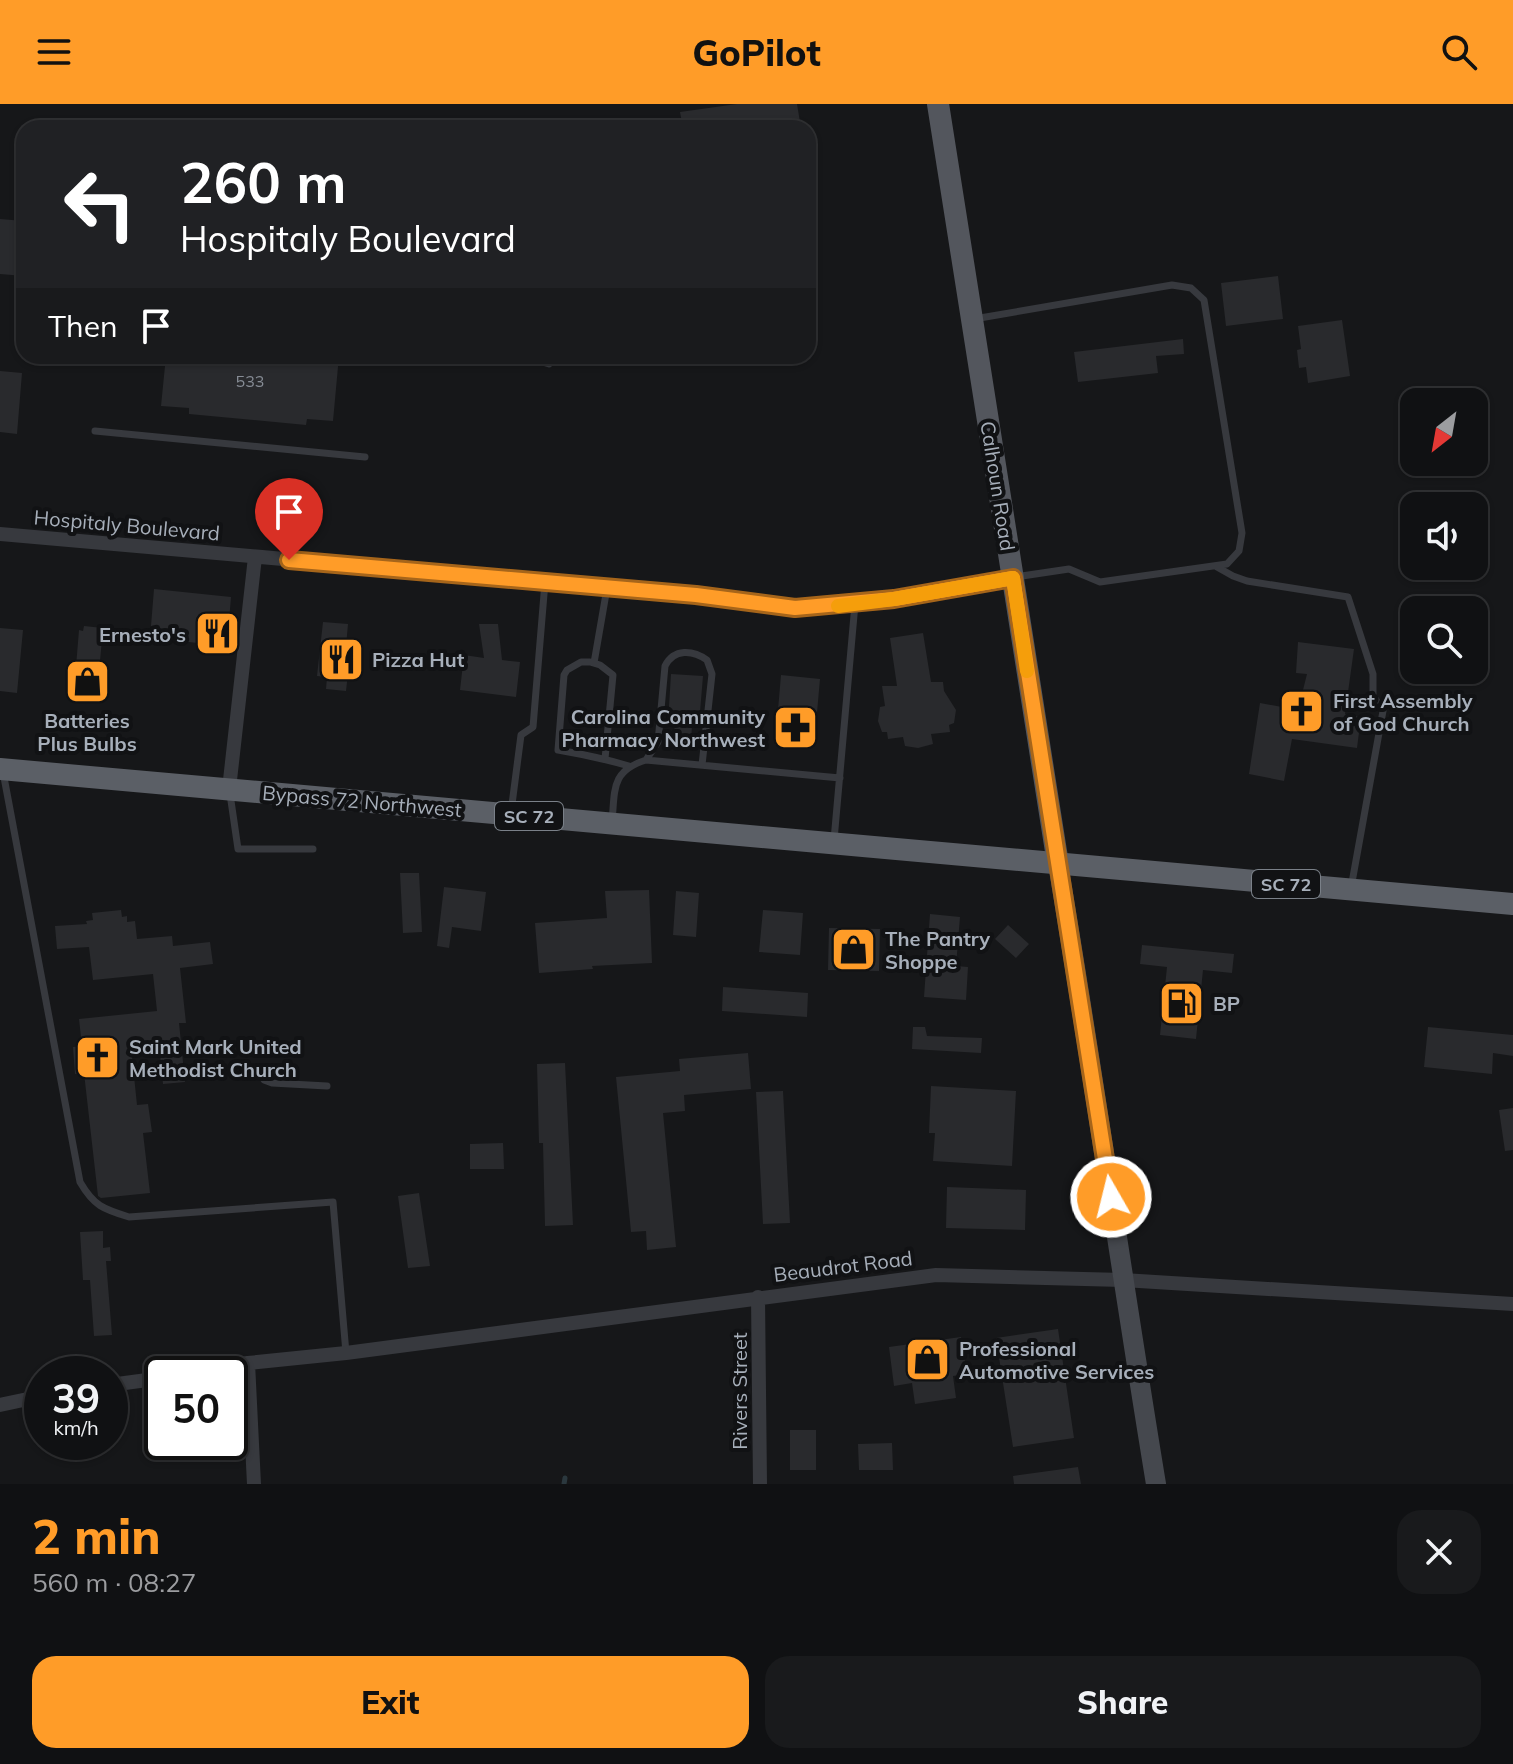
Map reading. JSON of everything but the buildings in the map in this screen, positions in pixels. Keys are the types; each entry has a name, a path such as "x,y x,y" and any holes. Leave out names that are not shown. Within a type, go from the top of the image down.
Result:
{"highway":[{"name":"Bypass 72 Northwest","path":"1,769 1058,864"},
{"name":"SC 72","path":"1058,864 1513,904"}],"main road":[{"name":"Calhoun Road","path":"938,104 1100,1114 1156,1484"}],"street":[{"name":"Hospitaly Boulevard","path":"0,534 721,597 795,608 855,604 1013,578"},
{"path":"229,789 255,557"},
{"name":"Beaudrot Road","path":"248,1363 346,1353 936,1275 1123,1280 1513,1304"},
{"name":"Rivers Street","path":"758,1297 760,1484"},
{"path":"248,1363 254,1484"},
{"path":"0,1405 24,1400"}],"lane":[{"path":"972,319 1172,285 1191,288 1204,300 1242,533 1239,551 1227,564 1100,582 1069,569 1013,578"},
{"path":"95,431 365,457"},
{"path":"1216,566 1247,581 1348,597 1373,674 1373,695 1383,711 1351,890"},
{"path":"510,814 521,735 533,727 545,582"},
{"path":"594,663 607,588"},
{"path":"834,844 855,604"},
{"path":"646,760 658,742 665,666 676,654 693,653 707,660 712,674 702,765"},
{"path":"605,759 613,675 594,663 573,664 564,675 558,750 629,766"},
{"path":"612,824 621,774 629,766 646,760 840,778"},
{"path":"1,769 80,1182 90,1199 106,1210 129,1217 333,1202 346,1353"},
{"path":"229,789 238,849 313,849"},
{"path":"260,1072 268,1082 327,1086"}],"waterway":[{"path":"564,1484 565,1478"}],"slow traffic":[{"path":"838,606 1013,578 1027,671"}],"place":[{"name":"Ernesto's","path":"217,634"},
{"name":"Pizza Hut","path":"341,659"},
{"name":"Batteries Plus Bulbs","path":"87,681"},
{"name":"First Assembly of God Church","path":"1302,712"},
{"name":"Carolina Community Pharmacy Northwest","path":"796,728"},
{"name":"The Pantry Shoppe","path":"854,950"},
{"name":"BP","path":"1182,1003"},
{"name":"Saint Mark United Methodist Church","path":"98,1057"},
{"name":"Professional Automotive Services","path":"928,1360"}],"route":[{"path":"289,560 721,597 795,608 894,599 1013,578 1111,1197"}]}
